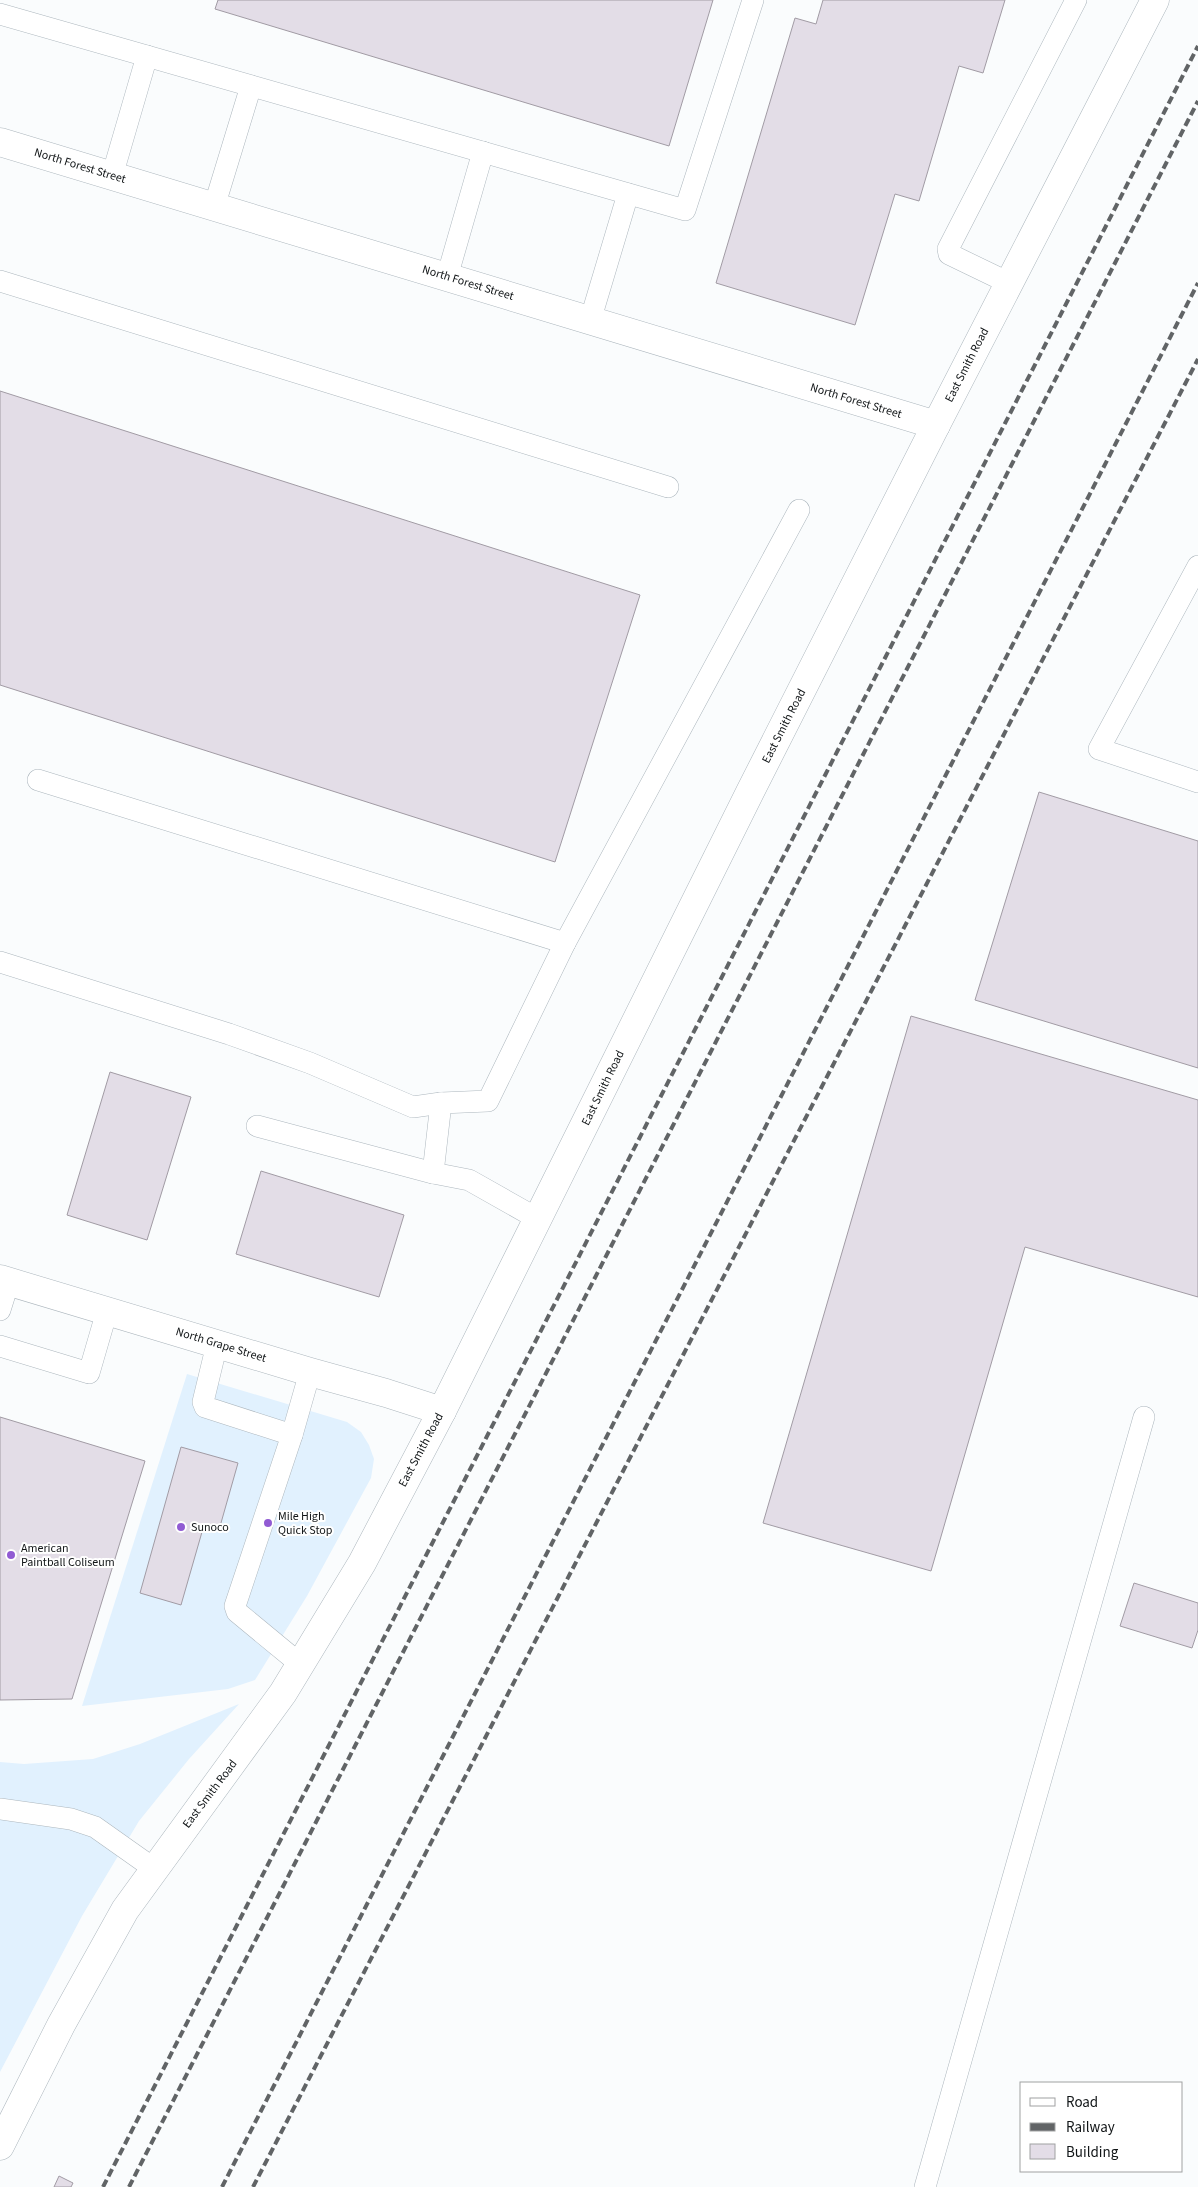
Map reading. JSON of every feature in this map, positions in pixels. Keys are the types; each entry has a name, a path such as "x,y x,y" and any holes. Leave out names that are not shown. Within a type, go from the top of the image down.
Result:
{"street":[{"name":"East Smith Road","path":"0,2146 124,1910 283,1693 358,1569 442,1411 750,792 1155,0"},
{"name":"North Forest Street","path":"0,142 936,425"},
{"name":"North Grape Street","path":"4,1280 442,1411"}],"lane":[{"path":"0,14 685,210 754,0"},
{"path":"1009,284 949,254 948,249 1076,0"},
{"path":"112,176 147,56"},
{"path":"214,207 250,86"},
{"path":"447,277 483,152"},
{"path":"590,320 628,194"},
{"path":"0,280 668,487"},
{"path":"0,962 229,1034 310,1063 413,1107 441,1103 488,1101 565,943 799,510"},
{"path":"1198,566 1099,750 1198,782"},
{"path":"38,780 565,943"},
{"path":"433,1173 441,1103"},
{"path":"257,1126 433,1173 469,1180 538,1219"},
{"path":"0,1310 4,1280"},
{"path":"0,1346 88,1373 107,1311"},
{"path":"217,1344 203,1402 205,1408 292,1435"},
{"path":"300,1664 237,1612 236,1606 292,1435 310,1372"},
{"path":"925,2187 1144,1417"},
{"path":"0,1809 71,1819 95,1827 154,1868"}],"shaded area":[{"path":"187,1374 347,1422 361,1432 369,1445 374,1459 371,1478 307,1596 255,1680 228,1689 82,1706"},
{"path":"239,1704 189,1759 139,1821 82,1916 0,2072 0,1762 24,1764 93,1759 140,1744"}],"building":[{"path":"218,0 713,0 669,146 215,9"},
{"path":"823,0 1005,0 983,73 959,66 919,201 895,194 855,325 716,283 795,18 816,24"},
{"path":"0,391 640,595 555,862 0,685"},
{"path":"1039,792 1198,841 1198,1068 975,1000"},
{"path":"911,1016 1198,1100 1198,1297 1025,1247 931,1571 763,1523"},
{"path":"110,1072 191,1097 147,1240 67,1215"},
{"path":"261,1171 404,1215 379,1297 236,1254"},
{"path":"0,1417 145,1461 72,1699 0,1700"},
{"name":"Sunoco","path":"181,1447 238,1463 219,1530 204,1525 181,1605 140,1593"},
{"path":"1134,1583 1198,1603 1198,1630 1192,1648 1120,1626"},
{"path":"59,2176 73,2183 71,2187 54,2187"}],"railway":[{"path":"103,2187 1198,46"},
{"path":"129,2187 1198,101"},
{"path":"222,2187 1198,283"},
{"path":"253,2187 1198,359"}],"place":[{"name":"Mile High Quick Stop","path":"268,1523"},
{"name":"Sunoco","path":"181,1527"},
{"name":"American Paintball Coliseum","path":"11,1555"}]}
